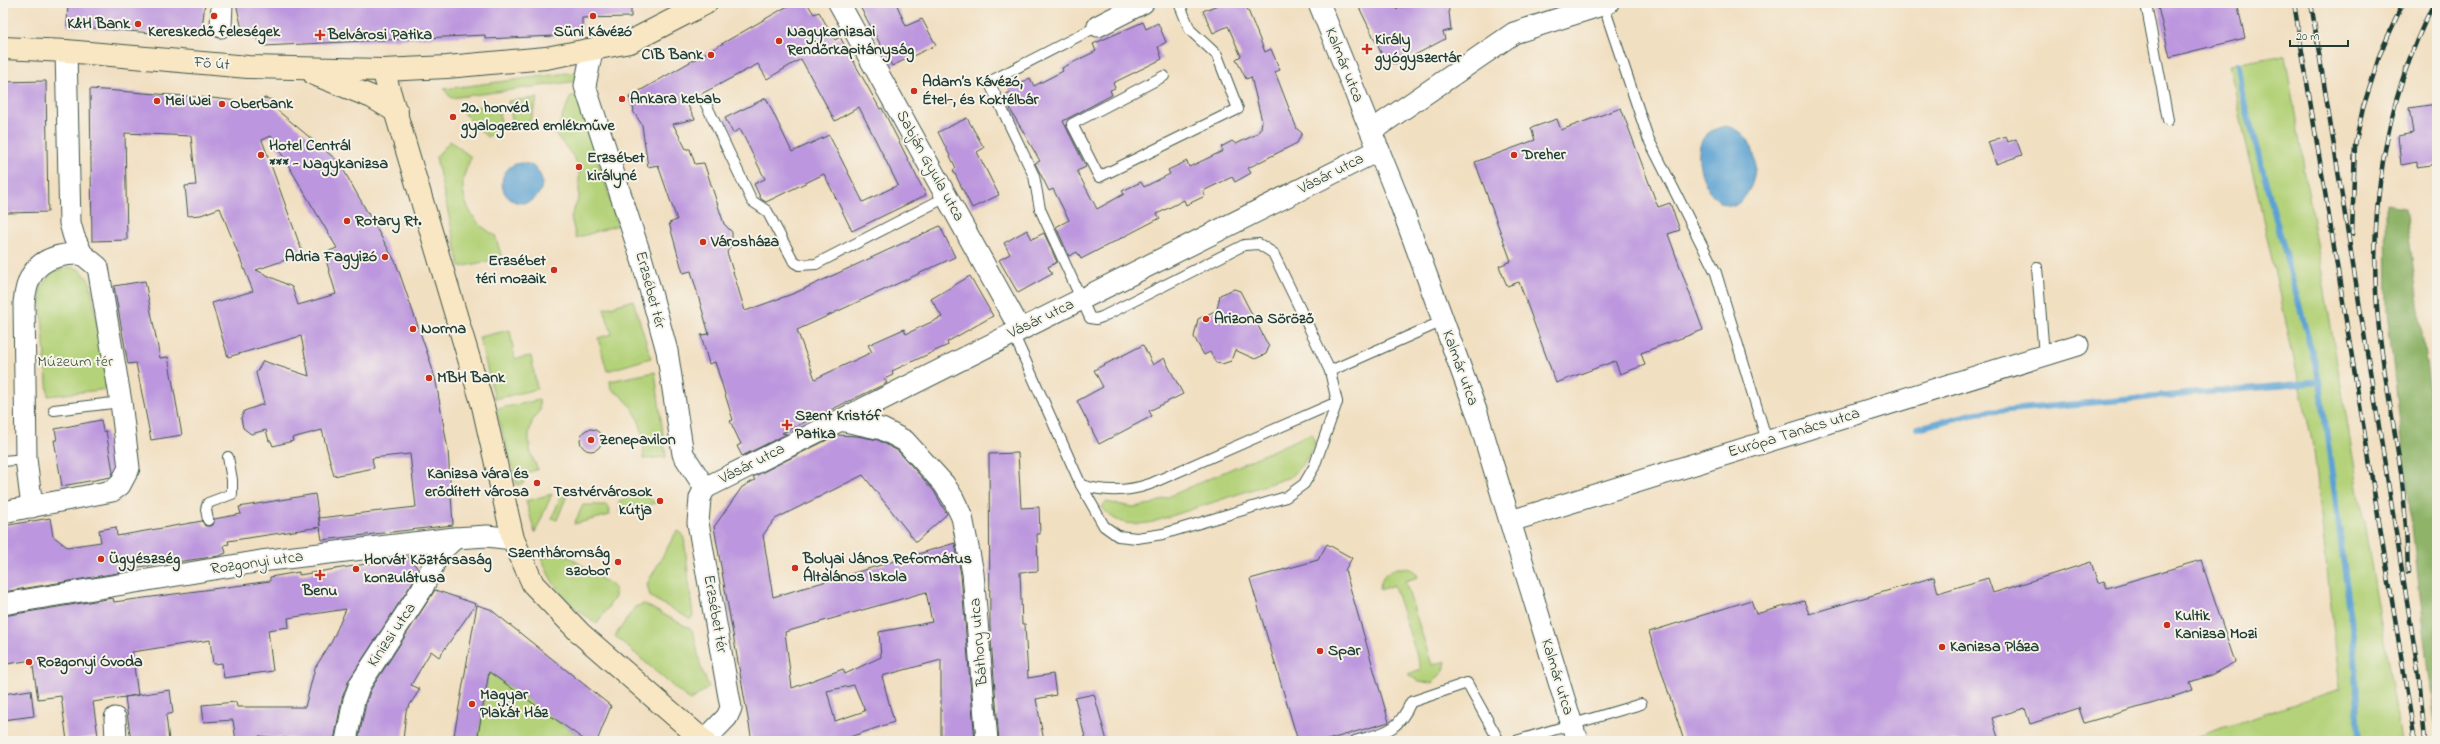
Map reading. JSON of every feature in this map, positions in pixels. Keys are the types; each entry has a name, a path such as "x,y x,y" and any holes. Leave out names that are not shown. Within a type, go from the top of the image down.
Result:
{"street":[{"path":"221,27 222,3"},
{"path":"592,51 630,42 676,11 706,3"},
{"name":"Sabján Gyula utca","path":"839,3 948,196 1016,331"},
{"path":"1098,26 1143,3"},
{"name":"Kalmár utca","path":"1319,3 1379,150 1477,413 1511,521 1574,733"},
{"name":"Vásár utca","path":"1371,131 1514,33 1600,4"},
{"name":"Fő út","path":"3,48 66,51 240,66 304,69 383,70 546,58 592,51"},
{"path":"3,512 99,495 112,491 120,484 129,468 121,402 98,267 82,254 74,237 70,223 66,51"},
{"name":"Erzsébet tér","path":"592,51 585,86 642,260 667,351 683,454 705,488 700,498 698,523 731,708 727,717 704,741"},
{"path":"304,69 372,97 397,112"},
{"path":"383,70 397,112 483,406 513,539 533,584 546,600 581,634 704,741"},
{"name":"Vásár utca","path":"705,488 1379,150"},
{"path":"32,507 26,459 24,303 27,282 37,269 50,258 59,254 82,254"},
{"name":"Európa Tanács utca","path":"1511,521 2078,345"},
{"name":"Báthory utca","path":"840,420 882,429 905,441 944,484 962,517 973,573 988,741"},
{"name":"Rozgonyi utca","path":"3,604 218,563 268,560 455,538 487,536 513,539"},
{"name":"Kinizsi utca","path":"346,741 354,700 360,684 422,589 439,553 455,538"},
{"path":"114,718 116,741"}],"lane":[{"path":"1164,76 1072,124 1099,177 1238,109 1217,55 1190,30 1179,3"},
{"path":"1600,4 1648,138 1716,273 1767,442"},
{"path":"2147,9 2168,120"},
{"path":"1016,331 1081,485 1104,526 1118,536 1137,538 1163,534 1286,497 1304,484 1314,467 1337,402 1330,371 1273,253 1259,244 1244,245 1096,319 1090,318 1040,209 1034,176 989,82 1098,26"},
{"path":"705,102 752,201 767,211 794,262 799,265 816,264 948,196"},
{"path":"2037,268 2044,356"},
{"path":"1330,371 1443,320"},
{"path":"54,410 121,402"},
{"path":"1081,485 1103,491 1138,488 1337,402"},
{"path":"208,520 206,509 208,503 232,494 233,489 228,457"},
{"path":"3,461 26,459"},
{"path":"1355,741 1384,732 1398,725 1411,702 1467,683 1499,741"},
{"path":"1516,741 1574,733 1641,704"}],"green space":[{"path":"2285,55 2401,741 2183,741 2340,689 2314,450 2229,65"},
{"path":"575,72 578,81 451,98 444,89"},
{"path":"579,95 618,225 576,238 571,217 579,197 579,168 573,156 555,134 571,96"},
{"path":"538,98 529,123 513,123 508,101"},
{"path":"497,104 502,128 487,137 459,109"},
{"path":"450,141 471,157 463,181 464,198 476,220 495,235 502,258 460,267 436,157"},
{"path":"2386,204 2405,207 2437,444 2437,741 2387,312"},
{"name":"Múzeum tér","path":"69,267 76,268 81,271 90,282 108,389 48,396 40,289 52,272"},
{"path":"633,300 651,358 607,371 598,338 612,334 604,309"},
{"path":"510,330 515,359 531,356 537,389 495,399 479,337"},
{"path":"655,372 666,457 643,459 643,438 638,419 627,402 611,389 610,381"},
{"path":"539,400 540,410 531,424 529,432 531,454 538,469 522,475 524,483 517,485 496,409"},
{"path":"1312,433 1315,444 1303,464 1290,477 1153,522 1138,524 1125,523 1113,518 1102,507 1106,502 1133,507 1152,504"},
{"path":"563,491 568,493 557,520 552,518"},
{"path":"640,491 656,503 621,512 619,502"},
{"path":"552,494 535,533 526,501"},
{"path":"583,505 607,505 610,515 574,524"},
{"path":"679,531 684,538 693,617 690,619 650,596 647,584 675,534"},
{"path":"557,553 565,554 615,588 615,597 597,624 571,604 551,579 542,558"},
{"path":"1398,568 1410,569 1415,572 1418,577 1405,581 1432,665 1446,661 1444,671 1432,683 1419,682 1408,674 1421,669 1394,585 1380,590 1380,585 1384,575"},
{"path":"644,604 691,629 694,634 701,668 709,687 690,701 615,636 635,607"},
{"path":"489,672 586,741 477,741"}],"water":[{"path":"1725,126 1738,130 1747,138 1752,149 1755,162 1751,187 1744,198 1734,206 1725,204 1716,199 1709,190 1700,168 1700,146 1704,137 1713,130"},
{"path":"526,163 533,166 539,172 542,183 541,191 533,200 526,203 518,203 511,200 503,191 502,179 505,172 514,164"}],"building":[{"path":"68,3 205,3 201,37 67,26"},
{"path":"236,3 631,3 631,17 582,18 582,29 555,29 555,36 485,39 485,35 264,46 241,25"},
{"path":"793,3 807,3 814,14 819,12 835,40 840,37 880,109 882,108 926,195 852,231 824,174 766,202 761,199 754,184 765,179 740,129 733,133 725,118 766,98 792,152 829,135 863,202 898,185 859,107 835,121 801,59 767,79 758,64 686,102 695,119 673,124 686,149 690,149 695,164 704,163 724,224 732,232 732,244 727,252 745,311 795,293 940,226 955,257 797,330 815,379 872,352 868,345 904,329 906,334 942,317 931,299 970,276 993,316 947,342 948,345 892,371 893,375 884,379 887,383 782,433 787,434 742,456 737,446 741,444 730,421 733,420 715,362 709,364 701,335 709,334 691,271 683,273 669,223 677,220 658,165 648,167 642,125 633,111 634,110 629,97"},
{"path":"858,3 896,3 906,26 922,19 936,45 892,66"},
{"path":"1222,3 1245,3 1265,52 1271,49 1280,70 1275,72 1297,129 1302,133 1297,143 1248,168 1251,173 1235,182 1232,177 1203,191 1205,196 1186,205 1184,200 1157,214 1160,218 1081,259 1077,252 1069,256 1056,227 1069,220 1053,189 1049,191 1035,163 1040,161 1010,109 1012,108 1005,95 1010,92 1009,89 1030,78 1034,86 1063,71 1062,68 1096,51 1093,44 1143,22 1146,29 1158,23 1166,42 1158,47 1162,59 1113,83 1115,88 1110,90 1112,95 1063,121 1086,167 1077,171 1097,209 1124,194 1122,191 1141,182 1144,187 1170,174 1168,170 1187,161 1189,167 1223,151 1221,147 1232,141 1236,144 1257,134 1261,128 1262,121 1251,77 1246,79 1236,59 1241,56 1228,26 1213,33 1203,11"},
{"path":"1357,3 1393,3 1397,10 1406,3 1448,3 1451,30 1443,32 1445,39 1398,64 1386,63"},
{"path":"2157,3 2237,3 2245,38 2170,57"},
{"path":"46,81 48,212 6,213 3,82"},
{"path":"90,89 212,98 254,103 265,98 272,100 277,110 339,162 396,263 436,382 448,450 453,525 322,540 320,527 228,541 229,544 224,545 226,553 219,556 124,569 124,572 3,592 3,526 50,518 53,536 67,547 101,542 99,530 116,527 117,536 202,521 205,526 210,526 214,523 214,519 241,514 239,507 315,494 320,526 319,518 416,507 410,454 372,458 374,468 334,476 322,430 292,438 293,441 273,446 271,441 269,441 266,430 251,434 243,428 241,418 244,411 264,404 256,373 263,361 309,376 301,336 228,357 212,303 253,291 220,208 201,215 188,216 185,186 196,185 191,136 125,133 127,240 92,241","holes":["271,136 337,248 324,253 336,294 298,305 292,287 256,270 303,254 262,140"]},
{"path":"2437,104 2437,164 2417,167 2417,162 2401,165 2398,136 2413,133 2409,108"},
{"path":"1621,108 1658,207 1670,203 1680,230 1668,234 1703,330 1641,353 1645,365 1620,374 1615,361 1556,383 1519,282 1507,286 1499,266 1511,261 1475,162 1535,140 1531,128 1557,119 1561,130"},
{"path":"967,118 984,148 977,152 999,195 972,208 953,170 956,168 938,132"},
{"path":"2006,136 2008,142 2016,139 2022,155 1996,164 1988,142"},
{"path":"1027,230 1032,239 1044,233 1057,262 1048,267 1052,274 1018,293 999,260 1010,254 1004,243"},
{"path":"145,281 160,358 168,357 182,435 151,440 136,363 128,364 114,286"},
{"path":"1234,289 1240,291 1269,347 1266,354 1255,359 1235,350 1231,361 1222,364 1216,363 1210,352 1204,355 1194,337 1198,319 1217,310 1220,295"},
{"path":"1143,345 1153,365 1164,358 1183,394 1149,411 1152,416 1099,444 1077,401 1103,387 1094,370"},
{"path":"101,420 103,431 106,431 113,472 111,477 62,486 54,440 57,440 55,429"},
{"name":"Zenepavilon","path":"587,429 595,429 602,436 602,444 595,451 587,451 580,444 580,436"},
{"path":"837,435 857,436 878,440 898,451 934,491 947,514 916,542 863,475 775,519 763,535 773,597 955,543 961,575 975,741 941,741 941,660 882,676 894,722 838,741 752,741 714,527 742,487 755,480 753,477","holes":["926,592 932,622 879,632 881,657 845,674 843,669 792,688 785,632","854,685 865,711 835,721 827,691"]},
{"path":"1018,453 1021,508 1039,507 1040,534 1037,534 1038,571 1020,572 1022,624 1025,624 1028,678 1053,674 1056,695 1036,699 1044,741 999,741 990,627 989,454"},
{"name":"Spar","path":"1327,544 1352,558 1345,570 1389,722 1324,741 1298,741 1250,579 1318,560"},
{"path":"409,557 418,569 412,583 349,680 342,698 334,741 296,741 297,739 259,736 259,741 236,741 233,720 204,722 202,705 236,702 237,707 305,707 315,668 332,641 346,609 288,618 289,627 268,630 273,671 224,678 222,663 213,664 210,640 132,652 138,695 93,702 98,736 67,741 61,696 38,699 32,660 7,664 3,641 3,616 113,598 114,602 270,581 270,577 299,572 299,575"},
{"name":"Kanizsa Pláza","path":"2201,560 2235,662 2211,675 2190,682 2193,690 2084,723 2079,708 2030,724 2025,708 1992,718 1999,741 1684,741 1649,632 1751,600 1756,614 1804,601 1809,614 1934,577 1938,593 1988,578 1993,593 2091,562 2098,583 2104,581 2107,588"},
{"path":"435,590 476,604 439,657 431,651 411,685 420,689 406,711 403,741 358,741 366,703 371,689"},
{"path":"477,605 490,609 611,706 597,741 586,741 489,672 477,741 453,741"},
{"path":"31,690 34,716 3,720 3,694"},
{"path":"170,690 173,713 166,715 169,741 131,741 125,697"},
{"path":"1094,694 1107,741 1086,741 1075,698"}],"waterway":[{"path":"2238,64 2241,90 2320,382 2355,650 2359,741"},
{"path":"1918,428 1976,413 2320,382"}],"railway":[{"path":"2294,3 2415,741"},
{"path":"2311,3 2419,676 2425,741"},
{"path":"2352,234 2355,145 2363,108 2380,54 2403,3"},
{"path":"2408,572 2404,497 2379,329 2375,245 2383,162 2391,121 2402,81 2417,41 2434,3"}],"place":[{"name":"Kereskedő feleségek","path":"214,16"},
{"name":"Süni Kávézó","path":"593,16"},
{"name":"K&H Bank","path":"138,24"},
{"name":"Belvárosi Patika","path":"320,35"},
{"name":"Nagykanizsai Rendőrkapitányság","path":"779,41"},
{"name":"Király gyógyszertár","path":"1367,49"},
{"name":"CIB Bank","path":"711,55"},
{"name":"Adam’s Kávézó, Étel-, és Koktélbár","path":"914,91"},
{"name":"Ankara kebab","path":"622,99"},
{"name":"Mei Wei","path":"157,101"},
{"name":"Oberbank","path":"222,104"},
{"name":"20. honvéd gyalogezred emlékműve","path":"453,117"},
{"name":"Hotel Centrál *** - Nagykanizsa","path":"261,155"},
{"name":"Dreher","path":"1514,155"},
{"name":"Erzsébet királyné","path":"579,167"},
{"name":"Rotary Rt.","path":"347,221"},
{"name":"Városháza","path":"703,242"},
{"name":"Adria Fagyizó","path":"385,257"},
{"name":"Erzsébet téri mozaik","path":"554,270"},
{"name":"Arizona Söröző","path":"1206,319"},
{"name":"Norma","path":"413,329"},
{"name":"MBH Bank","path":"429,378"},
{"name":"Szent Kristóf Patika","path":"787,425"},
{"name":"Zenepavilon","path":"591,440"},
{"name":"Kanizsa vára és erődített városa","path":"537,483"},
{"name":"Testvérvárosok kútja","path":"660,501"},
{"name":"Ügyészség","path":"101,559"},
{"name":"Szentháromság szobor","path":"618,562"},
{"name":"Bolyai János Református Általános Iskola","path":"795,568"},
{"name":"Horvát Köztársaság konzulátusa","path":"356,569"},
{"name":"Benu","path":"320,575"},
{"name":"Kultik Kanizsa Mozi","path":"2167,625"},
{"name":"Kanizsa Pláza","path":"1942,647"},
{"name":"Spar","path":"1320,651"},
{"name":"Rozgonyi Óvoda","path":"29,662"},
{"name":"Magyar Plakát Ház","path":"472,704"}]}
